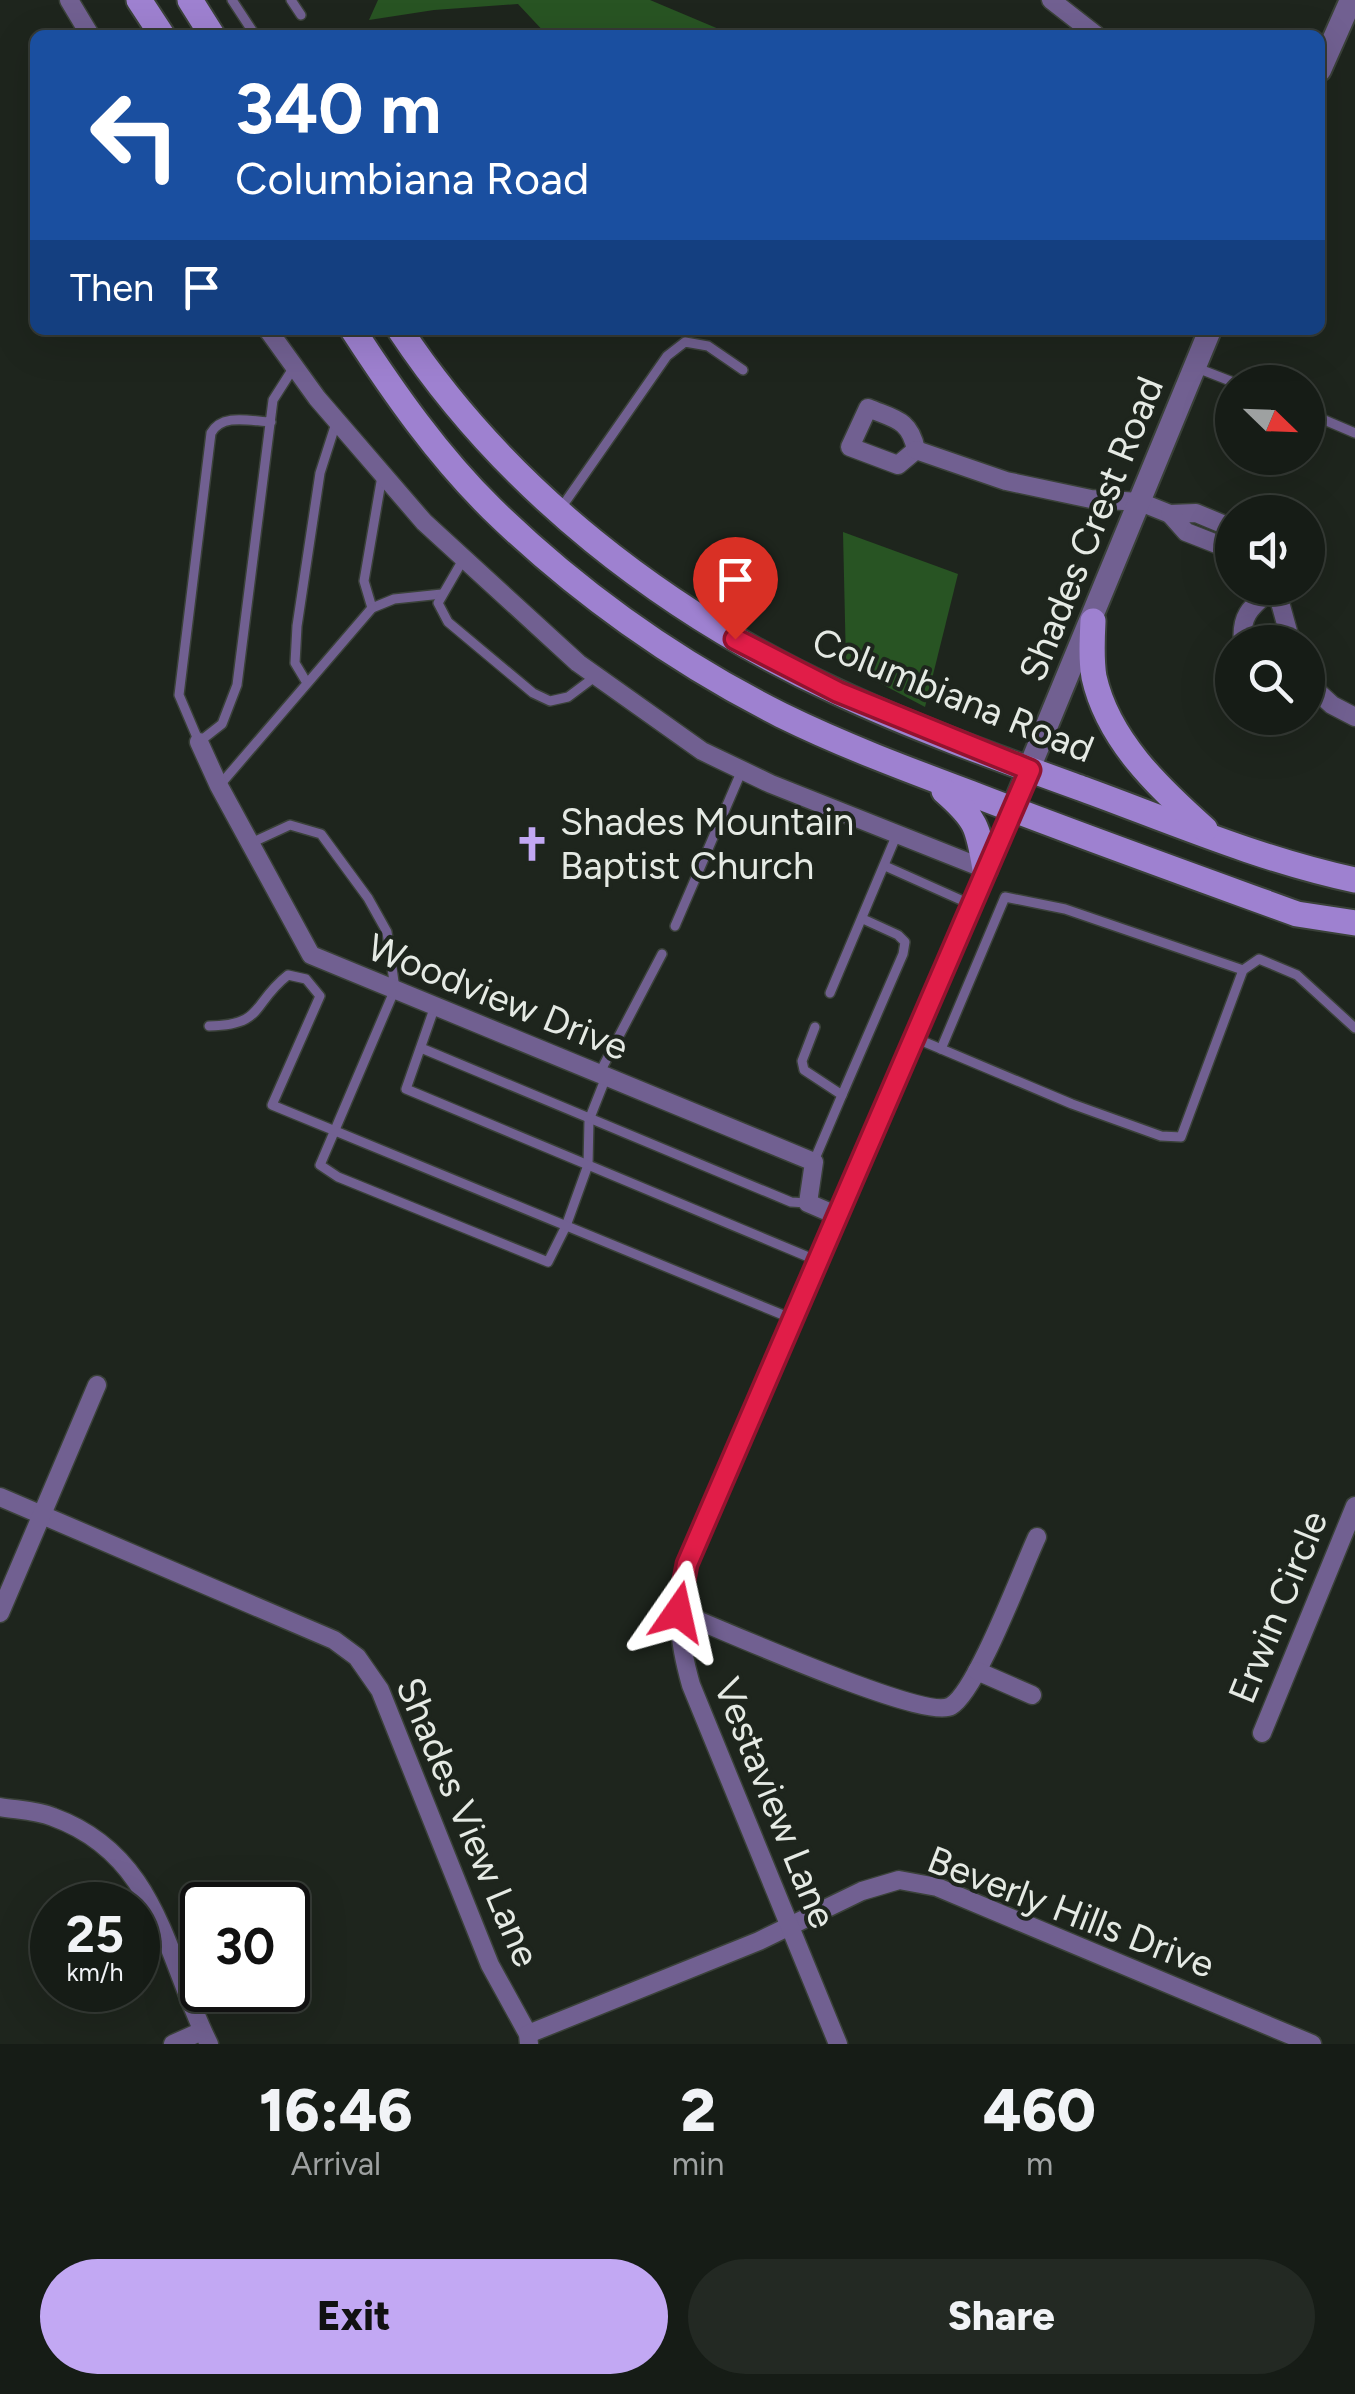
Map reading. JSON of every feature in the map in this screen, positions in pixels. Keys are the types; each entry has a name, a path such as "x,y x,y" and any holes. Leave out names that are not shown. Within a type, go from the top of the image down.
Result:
{"main road":[{"path":"140,0 159,30"},
{"path":"190,0 209,30"},
{"path":"357,335 446,461 530,544 587,591 694,666 819,733 1012,810 1297,914 1355,924"},
{"name":"Columbiana Road","path":"403,335 442,391 559,511 667,598 735,639 838,692 1030,770 1304,869 1355,880"},
{"path":"530,544 559,511"},
{"path":"1093,621 1095,681 1120,734 1150,777 1216,839"},
{"path":"819,733 838,692"},
{"path":"928,777 969,813 980,836 982,877"},
{"path":"1320,918 1355,941"}],"street":[{"path":"69,0 87,30"},
{"path":"1052,0 1090,30"},
{"path":"1325,59 1351,0"},
{"path":"272,335 336,420 424,522 596,676 702,751 897,834 982,877"},
{"name":"Shades Crest Road","path":"1012,810 1208,335"},
{"path":"916,450 1006,482 1091,499 1140,502 1170,514 1196,513 1215,521"},
{"path":"1170,514 1186,532 1215,543"},
{"path":"1325,699 1355,717"},
{"name":"Woodview Drive","path":"198,742 311,955 814,1162"},
{"name":"Vestaview Lane","path":"838,2044 691,1686 678,1612 687,1564 1012,810"},
{"path":"814,1162 799,1203 838,1216"},
{"path":"0,1613 97,1385"},
{"name":"Shades View Lane","path":"0,1497 334,1640 357,1657 380,1690 490,1964 529,2039"},
{"name":"Erwin Circle","path":"1262,1733 1355,1506"},
{"path":"678,1612 875,1692 942,1709 964,1693 977,1671 1037,1536"},
{"path":"977,1671 1032,1695"},
{"path":"0,1807 49,1815 85,1830 124,1864 153,1905 206,2038 172,2044"},
{"name":"Beverly Hills Drive","path":"529,2039 862,1891 899,1880 937,1887 1312,2044"}],"lane":[{"path":"232,0 252,30"},
{"path":"291,0 301,15"},
{"path":"559,511 667,356 686,342 708,346 742,370"},
{"path":"270,422 224,420 211,433 179,694 198,742 222,724 237,684 270,422 274,400 294,367"},
{"path":"1195,367 1215,375"},
{"path":"307,684 295,662 297,626 320,473 336,420"},
{"path":"1325,420 1355,433"},
{"path":"372,608 364,581 382,473"},
{"path":"464,558 438,604 448,622 532,693 550,701 568,697 596,676"},
{"path":"219,786 372,608 394,599 442,594"},
{"path":"675,926 742,770"},
{"path":"250,844 290,825 321,834 368,898 387,932 395,989 320,1165 338,1177 529,1257 548,1262 566,1226 588,1165 589,1120 603,1075 662,954"},
{"path":"830,993 897,834"},
{"path":"885,866 970,904"},
{"path":"982,877 1005,897 1064,909 1244,970"},
{"path":"941,1048 1005,897"},
{"path":"814,1162 903,954 905,942 898,935 863,919"},
{"path":"914,1037 1072,1104 1161,1136 1181,1137 1244,970 1258,959 1298,976 1355,1028"},
{"path":"946,960 974,971"},
{"path":"209,1026 238,1026 256,1014 271,988 288,975 306,979 320,996 272,1105 793,1319"},
{"path":"435,1006 406,1090 818,1261"},
{"path":"815,1027 802,1062 804,1070 842,1095"},
{"path":"421,1048 799,1203"}],"green space":[{"path":"378,0 650,0 721,30 542,30 518,4 434,10 369,20"},
{"path":"843,532 958,574 925,707 846,665"}],"place":[{"name":"Shades Mountain Baptist Church","path":"532,844"}],"route":[{"path":"678,1612 687,1564 1030,770 838,692 735,639"}]}
